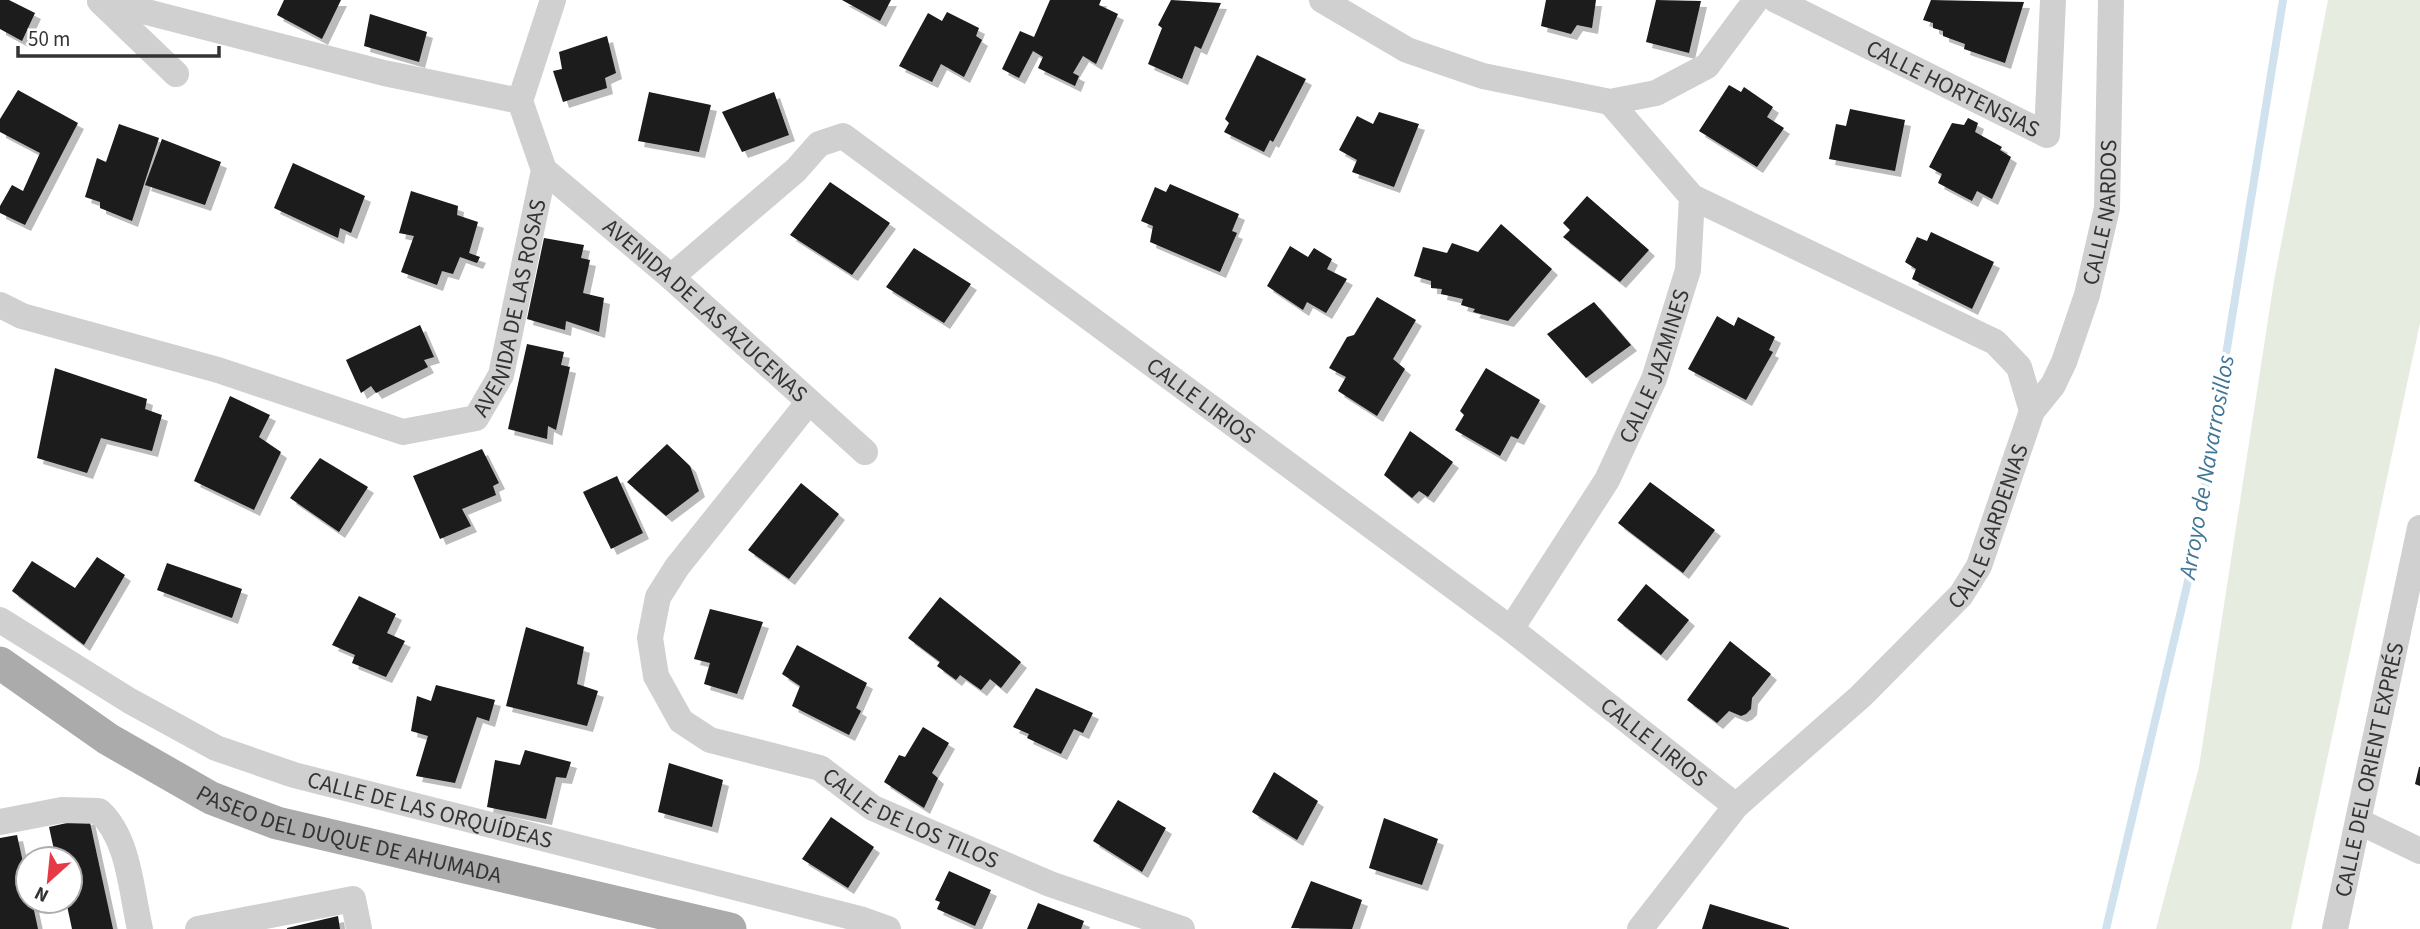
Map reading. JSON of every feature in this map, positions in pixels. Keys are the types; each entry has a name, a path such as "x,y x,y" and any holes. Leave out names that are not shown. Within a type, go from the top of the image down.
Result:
{"main road":[{"name":"PASEO DEL DUQUE DE AHUMADA","path":"0,663 119,746 211,798 277,823 730,929"}],"street":[{"path":"100,0 176,74"},
{"path":"100,0 384,73 520,100 553,0"},
{"path":"1322,0 1407,50 1482,76 1609,102 1656,93 1707,66 1756,0"},
{"name":"CALLE HORTENSIAS","path":"1776,0 2047,135 2053,0"},
{"name":"CALLE NARDOS","path":"2032,411 2053,385 2064,362 2087,295 2107,208 2111,0"},
{"name":"AVENIDA DE LAS ROSAS","path":"0,305 22,316 218,370 403,432 476,418 501,375 544,170 520,100"},
{"path":"1609,102 1692,197"},
{"name":"CALLE LIRIOS","path":"671,277 796,170 818,144 843,136 1511,629 1736,806"},
{"name":"AVENIDA DE LAS AZUCENAS","path":"544,170 671,277 865,452"},
{"name":"CALLE GARDENIAS","path":"1640,929 1736,806 1861,696 1961,595 1979,566 2032,411 2019,367 1995,342 1692,197"},
{"name":"CALLE JAZMINES","path":"1511,629 1607,480 1654,379 1688,270 1692,197"},
{"name":"CALLE DE LOS TILOS","path":"808,403 677,567 658,597 650,638 656,676 681,721 710,740 820,768 873,808 1050,884 1182,929"},
{"name":"CALLE DEL ORIENT EXPRÉS","path":"2335,929 2420,528"},
{"name":"CALLE DE LAS ORQUÍDEAS","path":"0,620 130,701 216,748 294,775 860,919 888,929"},
{"path":"0,822 62,810 99,811 110,821 118,835 140,929"},
{"path":"2358,821 2420,851"},
{"path":"198,929 353,899 359,929"}],"shaded area":[{"path":"2328,0 2420,0 2420,323 2291,929 2156,929 2199,767 2274,281"}],"building":[{"path":"0,0 9,0 35,13 22,41 0,29"},
{"path":"284,0 341,0 322,39 277,15"},
{"path":"842,0 891,0 880,21"},
{"path":"1050,0 1101,0 1099,5 1118,14 1096,64 1083,56 1073,73 1079,76 1075,86 1038,68 1043,57 1033,51 1019,78 1002,69 1020,31 1034,37"},
{"path":"1171,0 1221,3 1201,49 1195,46 1182,79 1148,64 1162,28 1158,25"},
{"path":"1546,0 1596,0 1592,28 1577,25 1571,34 1541,26"},
{"path":"1656,0 1701,1 1689,53 1646,42"},
{"path":"1931,0 2024,2 2005,63 1964,49 1965,44 1943,36 1943,31 1933,28 1933,23 1923,20"},
{"path":"947,12 979,28 976,36 982,40 964,77 941,64 932,82 899,66 928,13 942,21"},
{"path":"370,14 427,32 419,62 364,46"},
{"path":"607,36 616,73 605,78 607,88 563,102 553,71 562,69 559,52"},
{"path":"1257,55 1306,79 1273,142 1270,140 1264,152 1224,132 1229,123 1225,119"},
{"path":"1729,85 1741,92 1744,87 1773,107 1767,117 1784,128 1757,167 1699,131"},
{"path":"18,90 78,123 25,225 0,213 0,206 12,185 23,191 40,153 0,132 0,119"},
{"path":"649,92 711,105 699,152 638,141"},
{"path":"774,92 789,135 742,152 722,112"},
{"path":"1850,109 1905,120 1895,171 1829,159 1836,124 1846,126"},
{"path":"1379,112 1419,124 1394,187 1352,172 1357,160 1339,150 1357,116 1373,124"},
{"path":"1968,118 1978,123 1975,132 2002,147 2000,150 2011,157 1992,199 1977,191 1972,201 1938,183 1942,174 1929,167 1952,123 1964,125"},
{"path":"119,124 159,138 132,221 100,208 100,202 85,197 97,158 106,162"},
{"path":"162,139 221,162 205,205 145,185"},
{"path":"293,163 365,196 351,233 340,228 338,238 274,208"},
{"path":"830,182 890,223 852,275 790,235"},
{"path":"1170,184 1239,214 1232,231 1237,233 1220,272 1150,242 1153,226 1141,221 1155,187 1166,192"},
{"path":"411,191 458,206 457,215 478,222 469,253 480,257 477,263 460,257 453,274 442,271 437,285 401,272 414,236 399,233"},
{"path":"1587,196 1649,250 1620,282 1563,237 1570,230 1563,223"},
{"path":"1501,224 1552,269 1508,321 1473,312 1475,309 1461,305 1463,299 1441,294 1442,289 1431,288 1431,281 1414,276 1423,247 1447,253 1452,243 1478,252"},
{"path":"1931,232 1994,262 1972,309 1912,279 1916,269 1905,262 1917,237 1927,241"},
{"path":"544,238 584,245 581,258 590,260 583,293 604,298 599,332 566,321 565,330 527,319"},
{"path":"1290,246 1308,257 1314,248 1332,259 1327,269 1347,279 1326,313 1307,302 1303,310 1267,286"},
{"path":"914,248 971,284 944,323 886,287"},
{"path":"1377,297 1416,320 1393,359 1405,369 1377,416 1338,391 1346,377 1329,368 1347,337 1354,335"},
{"path":"1594,302 1631,345 1586,378 1547,334"},
{"path":"1717,316 1734,326 1738,317 1775,337 1769,350 1773,352 1746,400 1688,369"},
{"path":"420,325 434,357 424,360 428,367 376,393 371,386 361,393 346,360"},
{"path":"527,344 564,352 561,365 570,367 556,430 548,426 547,439 508,429"},
{"path":"55,368 147,399 145,409 162,415 152,451 101,438 87,473 37,458"},
{"path":"1486,368 1540,400 1518,439 1511,436 1500,456 1455,430 1464,415 1460,411"},
{"path":"230,396 270,415 259,437 281,452 254,510 194,481"},
{"path":"1410,431 1453,462 1428,497 1419,491 1412,498 1384,475"},
{"path":"667,444 690,466 699,491 666,516 627,482"},
{"path":"482,449 499,483 493,486 496,495 462,509 471,526 440,539 413,476"},
{"path":"320,458 368,487 339,532 290,498"},
{"path":"617,476 643,533 611,549 583,492"},
{"path":"1650,482 1715,530 1683,573 1618,523"},
{"path":"801,483 839,514 789,579 748,550"},
{"path":"97,557 125,575 84,645 12,591 32,561 75,588"},
{"path":"167,563 242,589 232,618 157,590"},
{"path":"1646,584 1689,620 1661,655 1617,620"},
{"path":"359,596 396,614 387,633 405,641 386,677 352,663 355,655 332,645"},
{"path":"940,597 1021,662 1001,688 990,679 981,690 960,675 956,680 937,666 940,662 908,638"},
{"path":"710,609 763,622 737,694 704,684 710,663 694,659"},
{"path":"526,627 584,647 577,684 598,691 587,726 506,706"},
{"path":"1730,641 1771,674 1752,698 1751,709 1746,714 1741,716 1729,711 1717,723 1687,700"},
{"path":"797,645 867,683 856,708 861,711 849,735 792,706 800,686 782,674"},
{"path":"436,685 495,700 489,721 477,717 455,783 416,776 428,736 411,731 417,696 431,701"},
{"path":"1036,688 1093,713 1083,733 1074,729 1061,754 1027,738 1029,734 1013,727"},
{"path":"923,727 949,743 932,773 938,778 924,808 884,782 899,755 905,757"},
{"path":"525,750 571,762 566,778 556,777 546,819 487,807 495,760 520,765"},
{"path":"669,763 723,780 712,827 658,812"},
{"path":"2420,767 2420,786 2415,784"},
{"path":"1274,772 1318,801 1297,840 1252,812"},
{"path":"1118,800 1166,828 1142,872 1093,841"},
{"path":"831,817 874,847 848,888 802,859"},
{"path":"89,818 113,929 72,929 69,915 84,915 84,845 53,845 49,827"},
{"path":"1384,818 1438,839 1422,885 1369,868"},
{"path":"17,835 19,845 14,845 14,915 35,915 38,929 0,929 0,838"},
{"path":"949,871 991,890 975,926 937,909 940,902 935,900"},
{"path":"1311,881 1362,900 1352,929 1291,928"},
{"path":"1038,903 1084,921 1081,929 1027,929"},
{"path":"1710,904 1789,928 1789,929 1702,929"},
{"path":"338,916 340,929 287,929 287,928"}],"waterway":[{"name":"Arroyo de Navarrosillos","path":"2106,929 2193,560 2283,0"}]}
